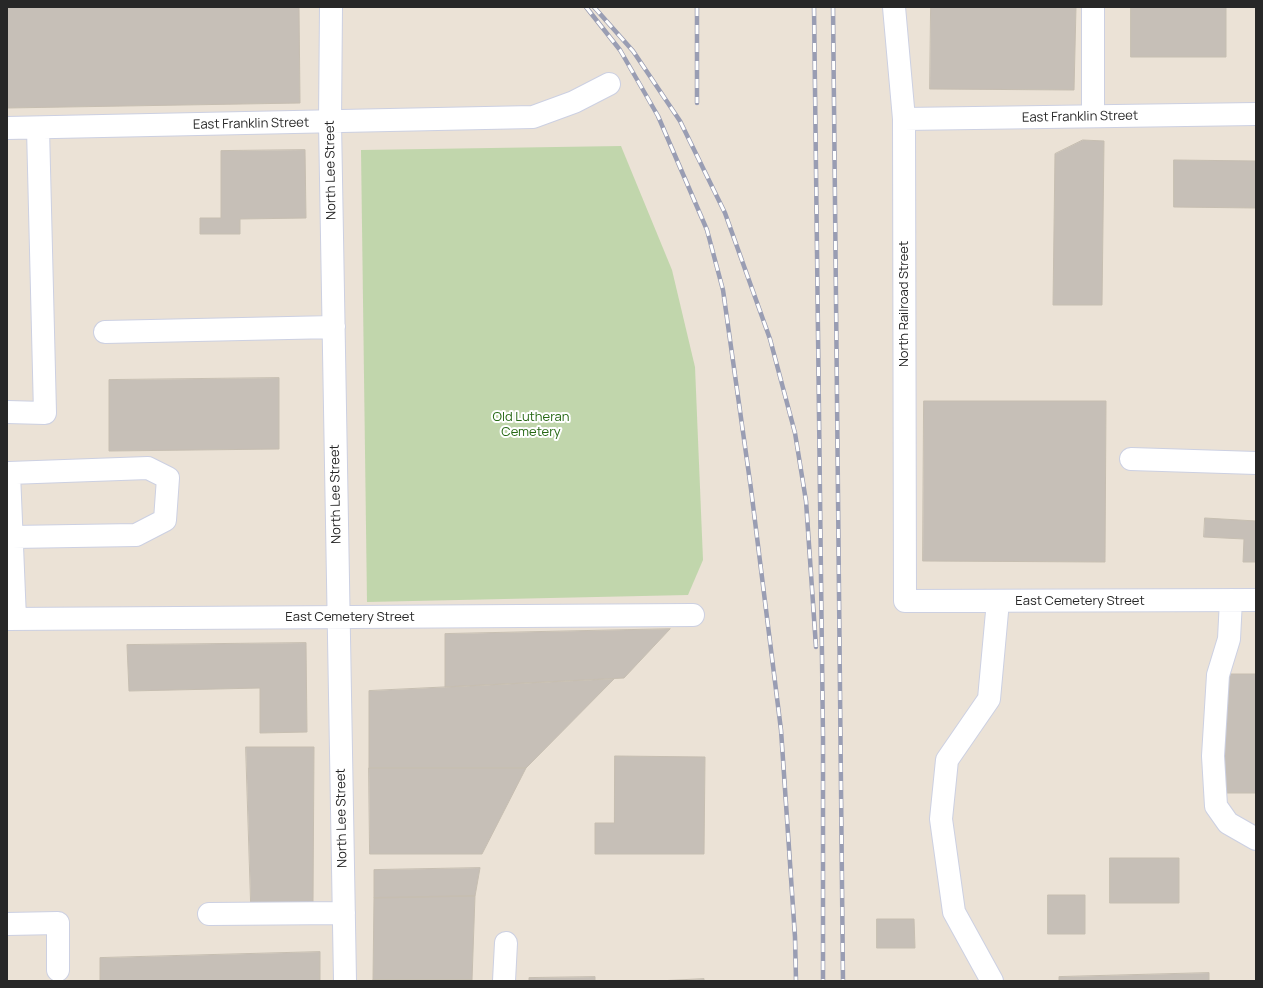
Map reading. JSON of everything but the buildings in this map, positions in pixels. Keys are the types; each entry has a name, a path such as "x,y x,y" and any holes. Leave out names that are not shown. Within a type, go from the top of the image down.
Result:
{"street":[{"name":"North Lee Street","path":"331,7 330,122 345,981"},
{"name":"North Railroad Street","path":"894,7 904,119 905,601"},
{"path":"1093,7 1093,116"},
{"name":"East Franklin Street","path":"7,128 533,117 574,102 609,84"},
{"name":"East Franklin Street","path":"904,119 1256,114"},
{"path":"7,412 45,413 38,128"},
{"path":"105,332 334,327"},
{"path":"1131,459 1256,462"},
{"path":"11,619 12,537 8,473 148,468 168,478 165,520 136,535 12,537"},
{"path":"1231,600 1229,639 1218,675 1213,756 1216,806 1228,823 1256,839"},
{"name":"East Cemetery Street","path":"905,601 1256,600"},
{"path":"992,981 954,912 941,819 947,760 989,699 998,601"},
{"name":"East Cemetery Street","path":"11,619 694,615"},
{"path":"209,914 344,913"},
{"path":"7,924 58,923 58,970"},
{"path":"504,981 506,942"}],"green space":[{"name":"Old Lutheran Cemetery","path":"621,146 672,270 695,367 703,560 688,595 367,602 361,150"}],"railway":[{"path":"586,7 620,50 658,116 707,230 723,290 751,489 781,730 795,937 796,981"},
{"path":"594,7 633,51 680,121 725,213 770,339 795,433 806,501 816,647"},
{"path":"697,7 697,103"},
{"path":"814,7 823,738 823,981"},
{"path":"833,7 843,981"}]}
